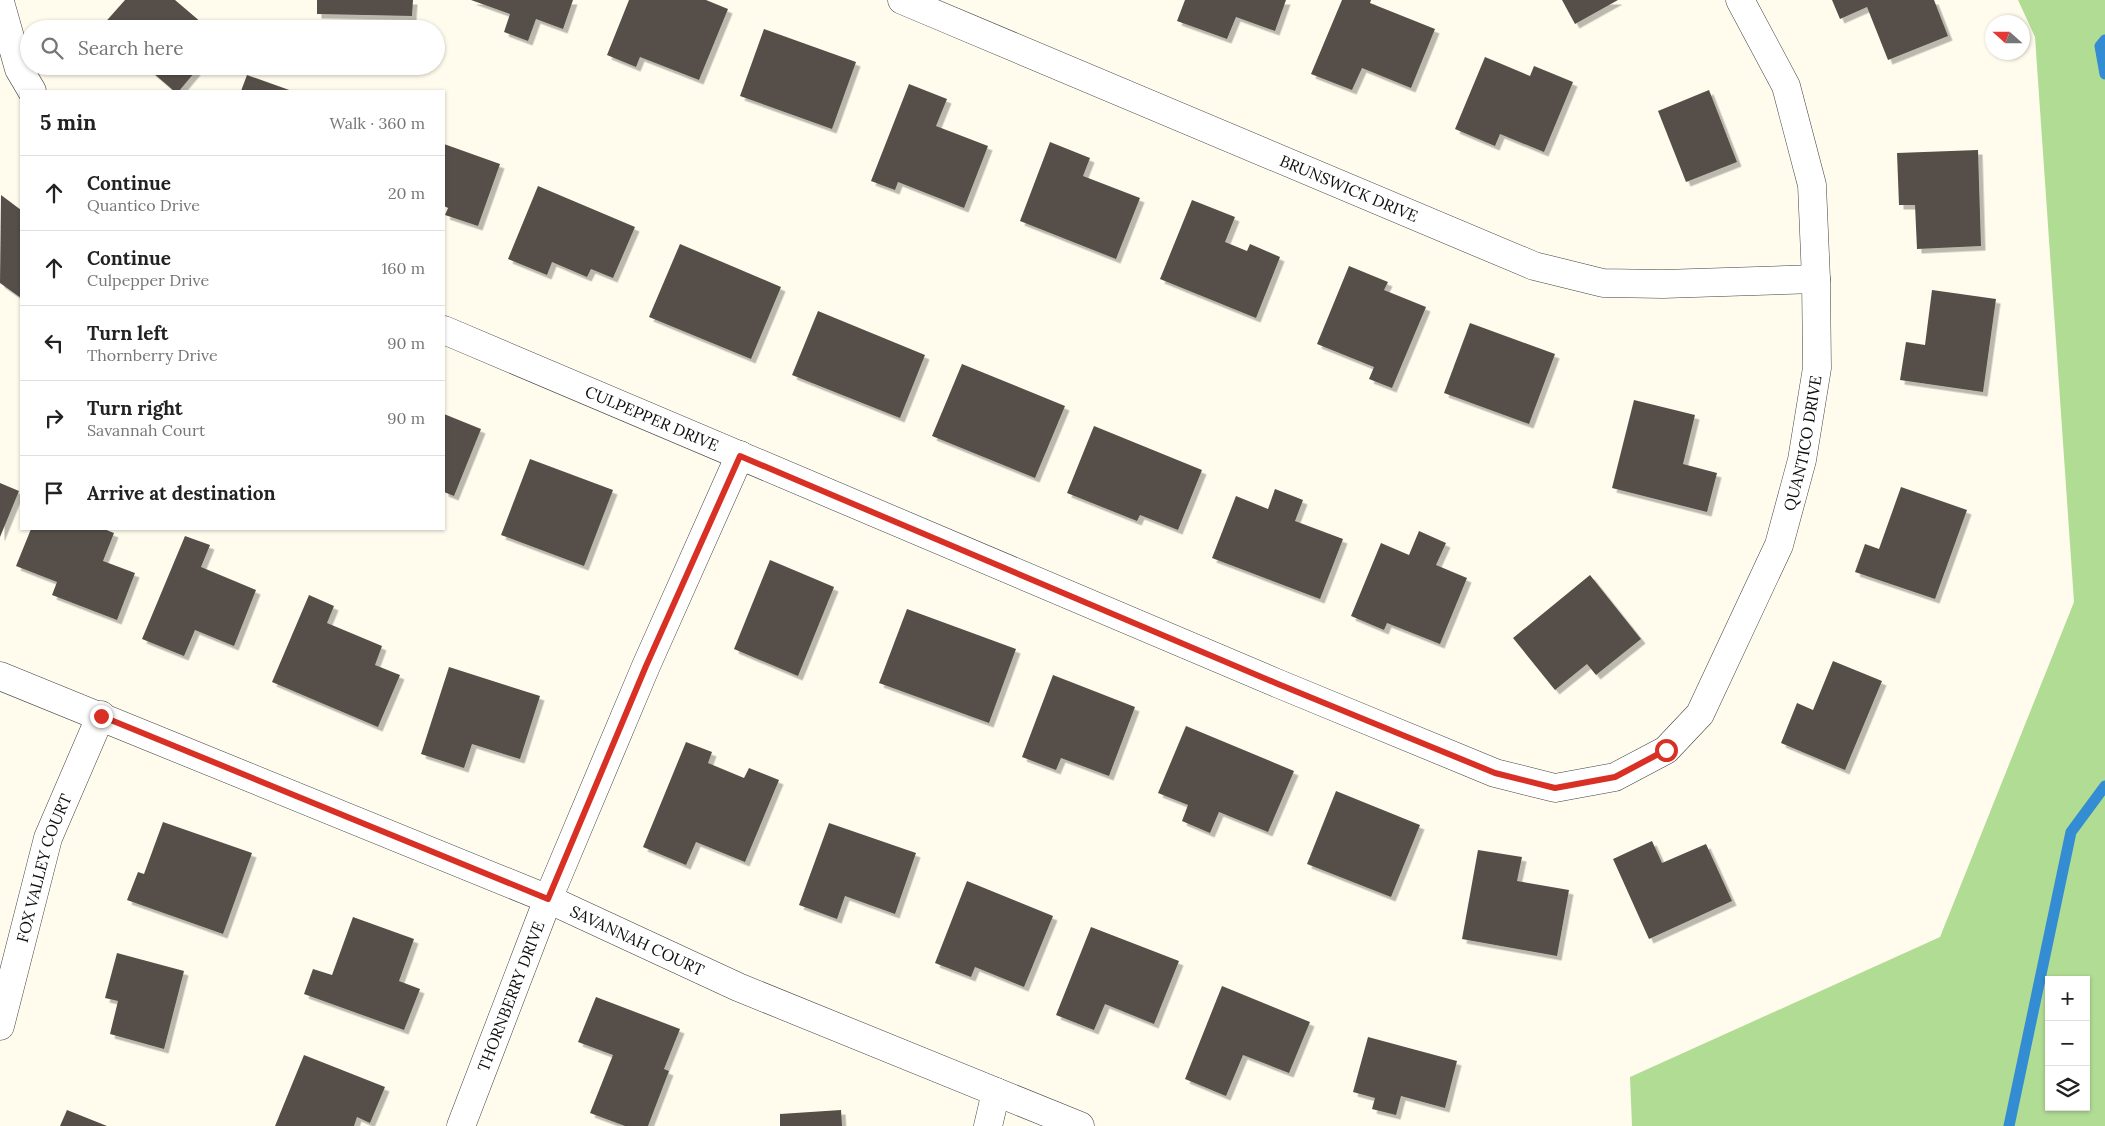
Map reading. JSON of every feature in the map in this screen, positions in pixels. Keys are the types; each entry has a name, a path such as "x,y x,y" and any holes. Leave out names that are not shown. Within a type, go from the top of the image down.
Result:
{"street":[{"name":"BRUNSWICK DRIVE","path":"902,0 1534,266 1603,283 1663,284 1816,279"},
{"name":"QUANTICO DRIVE","path":"1555,788 1615,777 1666,750 1700,714 1779,545 1802,460 1817,368 1812,186 1786,86 1740,0"},
{"path":"0,2 20,71"},
{"path":"23,75 31,90"},
{"name":"CULPEPPER DRIVE","path":"445,330 1487,770 1555,788"},
{"name":"THORNBERRY DRIVE","path":"461,1126 548,899 646,666 740,456"},
{"name":"SAVANNAH COURT","path":"0,676 548,899 738,987 1080,1126"},
{"name":"FOX VALLEY COURT","path":"0,1026 48,838 101,716"},
{"path":"988,1126 996,1092"}],"green space":[{"path":"2018,0 2105,0 2105,1126 1632,1126 1630,1077 1940,937 2074,602 2035,37 2030,26 2030,15 2025,15"}],"building":[{"path":"125,0 175,0 198,20 107,20"},
{"path":"317,0 413,0 412,16 317,14"},
{"path":"471,0 573,0 563,29 536,19 528,41 504,32 510,14"},
{"path":"629,0 706,0 728,9 699,80 640,57 636,67 607,55"},
{"path":"1185,0 1286,0 1275,31 1236,17 1227,39 1177,21"},
{"path":"1342,0 1371,0 1370,3 1435,29 1411,88 1362,68 1352,90 1311,74"},
{"path":"1562,0 1618,0 1575,24"},
{"path":"1832,0 1934,0 1948,36 1888,60 1867,7 1840,19"},
{"path":"764,29 856,62 832,129 740,96"},
{"path":"1485,57 1530,76 1534,66 1573,82 1544,152 1500,134 1495,146 1455,129"},
{"path":"155,75 192,75 180,90 173,90"},
{"path":"247,75 289,90 241,90"},
{"path":"909,84 947,99 936,126 988,146 964,208 898,182 895,190 871,181"},
{"path":"1709,90 1737,162 1686,182 1658,111"},
{"path":"1050,142 1090,158 1083,176 1140,198 1116,259 1020,221"},
{"path":"445,144 500,164 478,226 445,215 448,208 445,206"},
{"path":"1978,150 1981,246 1917,249 1915,205 1899,205 1897,153"},
{"path":"538,186 635,227 613,278 591,269 587,277 552,262 547,275 508,259"},
{"path":"1,195 20,209 20,297 0,283"},
{"path":"1192,200 1235,217 1225,242 1247,251 1250,244 1280,257 1256,318 1160,279"},
{"path":"680,244 781,287 751,359 649,317"},
{"path":"1349,266 1388,282 1384,290 1426,307 1392,388 1369,379 1374,367 1317,344"},
{"path":"1932,290 1996,299 1983,392 1900,380 1906,342 1925,345"},
{"path":"818,311 925,355 900,418 792,375"},
{"path":"1470,323 1555,354 1529,424 1444,393"},
{"path":"962,364 1065,406 1035,478 932,436"},
{"path":"1634,400 1695,415 1683,464 1717,473 1707,512 1612,488"},
{"path":"445,414 481,429 454,496 445,492"},
{"path":"1094,426 1202,470 1178,530 1140,515 1137,521 1067,493"},
{"path":"530,459 613,490 584,566 501,535"},
{"path":"0,483 19,491 0,537"},
{"path":"1901,487 1967,510 1935,599 1855,572 1865,544 1879,549"},
{"path":"1275,489 1303,500 1295,521 1343,539 1320,599 1212,558 1236,496 1268,509"},
{"path":"31,530 106,530 114,533 103,561 135,573 117,620 52,595 57,582 16,566"},
{"path":"1419,531 1446,543 1436,565 1467,578 1440,644 1387,623 1384,630 1351,616 1381,543 1409,555"},
{"path":"185,536 210,545 201,567 256,590 234,646 195,630 184,656 142,639"},
{"path":"770,560 834,587 798,676 734,649"},
{"path":"1590,575 1641,639 1596,675 1587,664 1555,690 1513,638"},
{"path":"309,595 334,606 327,623 382,646 375,665 400,675 378,727 272,682"},
{"path":"907,609 1016,649 989,723 879,683"},
{"path":"1833,661 1882,681 1845,770 1781,743 1797,703 1813,710"},
{"path":"449,667 540,696 520,759 472,744 464,768 421,754"},
{"path":"1053,675 1135,707 1109,776 1061,758 1056,770 1022,757"},
{"path":"1186,726 1294,771 1268,832 1219,812 1210,833 1182,821 1188,805 1158,793"},
{"path":"686,742 712,752 708,763 744,778 749,768 779,780 745,862 696,842 686,865 643,847"},
{"path":"1336,791 1420,825 1391,897 1307,864"},
{"path":"163,822 252,853 223,934 127,900 138,872 144,874"},
{"path":"829,823 916,853 895,914 845,896 837,919 799,905"},
{"path":"1652,841 1662,863 1706,844 1732,901 1649,939 1613,859"},
{"path":"1478,850 1522,857 1517,881 1569,890 1557,956 1462,939"},
{"path":"967,881 1053,916 1024,987 975,967 971,977 935,963"},
{"path":"353,917 414,939 399,981 420,989 404,1030 304,994 313,969 332,975"},
{"path":"1091,927 1179,961 1154,1024 1105,1004 1094,1030 1056,1015"},
{"path":"117,953 184,971 164,1049 110,1034 118,1001 105,998"},
{"path":"1222,986 1310,1022 1289,1073 1243,1055 1226,1096 1185,1079"},
{"path":"596,997 680,1029 664,1069 669,1071 648,1126 625,1126 590,1113 613,1055 578,1042"},
{"path":"1368,1037 1457,1061 1445,1108 1401,1096 1396,1115 1372,1109 1375,1098 1353,1092"},
{"path":"304,1055 385,1087 370,1123 357,1117 354,1126 275,1126"},
{"path":"67,1110 107,1126 60,1126"},
{"path":"841,1110 842,1126 780,1126 780,1114"}],"waterway":[{"path":"2105,40 2100,46 2105,74"},
{"path":"2009,1126 2071,832 2105,786"}],"route":[{"path":"101,716 548,899 646,666 740,456 1278,684 1495,773 1555,788 1615,777 1666,750"}]}
